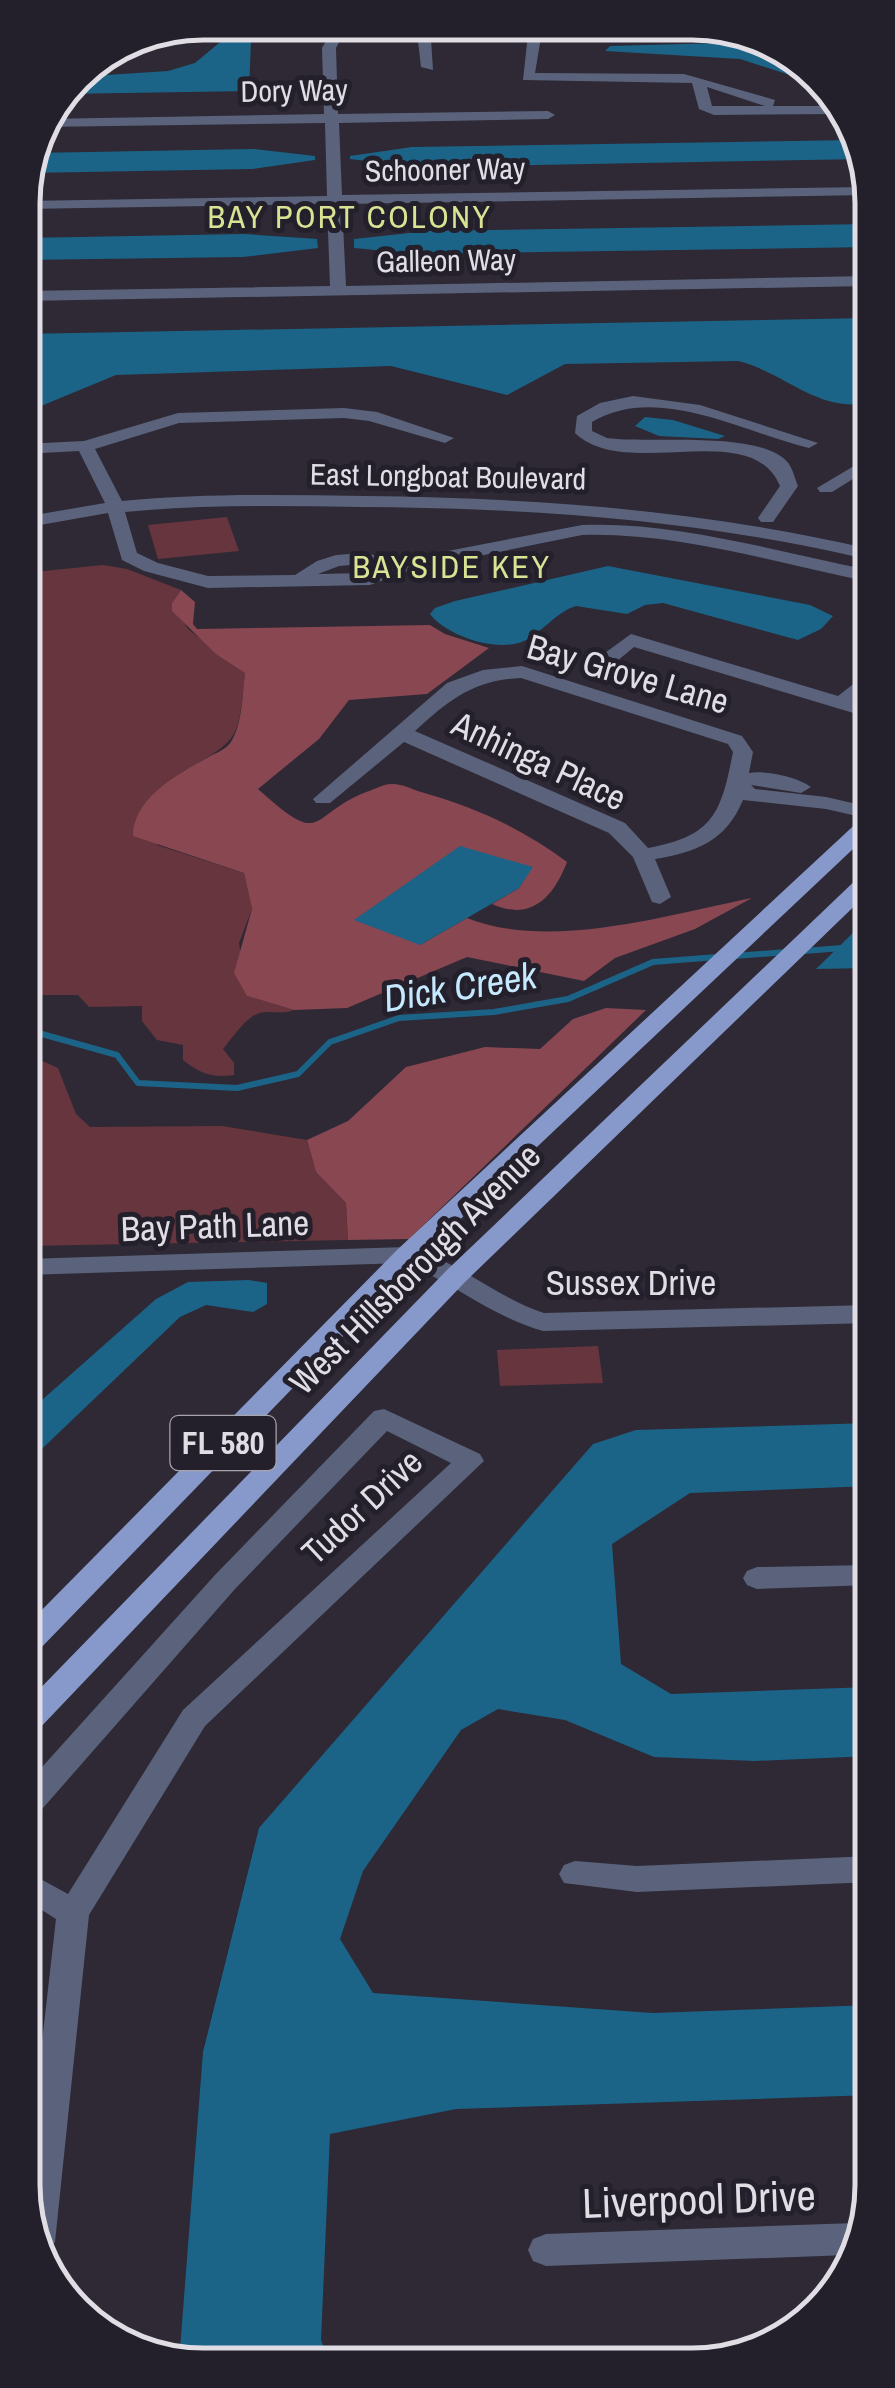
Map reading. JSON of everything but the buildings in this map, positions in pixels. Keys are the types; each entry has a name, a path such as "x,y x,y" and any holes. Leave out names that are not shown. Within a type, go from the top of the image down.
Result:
{"main road":[{"name":"West Hillsborough Avenue","path":"40,1631 408,1255 855,835"},
{"name":"West Hillsborough Avenue","path":"40,1708 456,1276 855,894"}],"street":[{"path":"333,40 329,48 338,291"},
{"path":"425,40 428,67"},
{"path":"534,40 528,77 674,77 698,80 792,110"},
{"path":"698,80 706,109 825,110"},
{"name":"Dory Way","path":"61,123 548,115"},
{"name":"Schooner Way","path":"40,205 854,191"},
{"name":"Galleon Way","path":"40,296 855,282"},
{"path":"760,553 779,526 789,480 774,462 719,446 601,444 588,438 581,424 593,412 612,406 671,403 809,442"},
{"path":"40,449 84,446 178,418 344,413 371,416 445,438"},
{"path":"753,453 784,438"},
{"path":"84,446 114,501 129,556 145,565 208,582 301,580 306,572 338,560 372,559 400,567 589,529 657,534 855,573"},
{"path":"826,488 855,471"},
{"name":"East Longboat Boulevard","path":"40,519 114,501"},
{"name":"East Longboat Boulevard","path":"40,511 114,501 517,503 779,526 855,538"},
{"name":"East Longboat Boulevard","path":"779,526 855,550"},
{"path":"598,667 631,640 855,708"},
{"name":"Bay Grove Lane","path":"323,798 402,734 442,692 490,672 522,672 735,740 743,752 738,782"},
{"path":"842,704 855,691"},
{"name":"Anhinga Place","path":"402,734 617,828 643,855 660,897"},
{"path":"738,782 749,796 779,790 855,807"},
{"name":"Anhinga Place","path":"643,855 690,848 705,840 723,822 738,782"},
{"name":"Sussex Drive","path":"408,1255 456,1276 515,1315 542,1322 855,1314"},
{"name":"Bay Path Lane","path":"40,1266 408,1255"},
{"name":"Tudor Drive","path":"40,1791 226,1582 384,1418 470,1461 194,1718 73,1913 42,2205"},
{"path":"758,1578 855,1575"},
{"path":"575,1874 637,1879 855,1870"},
{"path":"40,1893 73,1913"},
{"name":"Liverpool Drive","path":"546,2250 845,2239"}],"shaded area":[{"path":"227,517 239,551 158,559 148,525"},
{"path":"103,565 127,569 181,590 172,603 188,629 245,673 238,725 233,735 216,752 182,772 157,845 244,873 252,909 239,943 247,996 294,1010 260,1013 245,1023 223,1049 234,1063 234,1075 207,1074 183,1060 183,1045 157,1040 142,1021 142,1006 89,1007 78,995 40,995 40,571"},
{"path":"181,590 195,602 193,624 197,629 430,625 489,648 427,694 349,700 319,739 258,789 280,808 307,823 316,822 349,800 380,787 402,785 498,820 567,862 548,895 530,908 506,909 492,904 519,888 532,867 516,863 420,945 467,918 500,927 571,931 752,898 695,929 615,958 584,981 467,957 347,1008 294,1010 247,996 234,973 252,909 244,873 133,836 140,811 148,800 169,781 229,745 240,717 245,673 216,654 172,611 172,603"},
{"path":"606,1008 646,1010 409,1239 348,1240 346,1203 316,1172 307,1140 348,1121 406,1067 485,1047 540,1049 573,1019"},
{"path":"40,1060 58,1068 76,1114 90,1127 222,1126 307,1140 316,1172 346,1203 348,1240 40,1246"},
{"path":"598,1346 603,1383 500,1386 497,1350"}],"water":[{"path":"223,40 251,40 249,91 83,94 103,75 168,71 195,63"},
{"path":"724,43 774,62 794,76 740,59 605,51 610,46"},
{"path":"842,140 848,159 418,167 350,159 412,147"},
{"path":"253,149 315,156 315,160 252,169 44,173 48,153"},
{"path":"855,224 855,247 417,254 354,248 354,239 428,231"},
{"path":"244,234 317,239 318,248 243,257 40,260 40,238"},
{"path":"855,318 855,404 829,401 738,361 565,364 507,395 391,366 116,375 40,406 40,334"},
{"path":"645,417 673,420 725,436 659,436 635,426"},
{"path":"608,566 810,605 833,616 821,629 798,640 663,603 645,605 627,614 576,606 524,641 500,645 460,635 430,614 435,608 455,601"},
{"path":"460,846 533,867 519,888 420,945 354,920"},
{"path":"855,931 855,968 816,969"},
{"path":"188,1282 267,1283 267,1304 253,1312 206,1305 180,1317 40,1451 40,1402 156,1299"},
{"path":"855,1423 855,1487 690,1493 612,1544 621,1664 671,1694 855,1688 855,1757 755,1761 654,1757 565,1720 498,1709 461,1730 363,1871 340,1939 373,1993 653,2013 855,2006 855,2096 456,2109 330,2134 321,2340 324,2348 180,2346 203,2052 259,1828 593,1444 636,1430"}],"waterway":[{"name":"Dick Creek","path":"804,951 842,948"},
{"name":"Dick Creek","path":"734,956 787,952"},
{"name":"Dick Creek","path":"40,1033 117,1055 138,1083 237,1088 298,1074 330,1042 399,1018 494,1012 568,999 653,962 717,957"}],"district":[{"name":"BAY PORT COLONY","path":"350,217"},
{"name":"BAYSIDE KEY","path":"452,567"}]}
